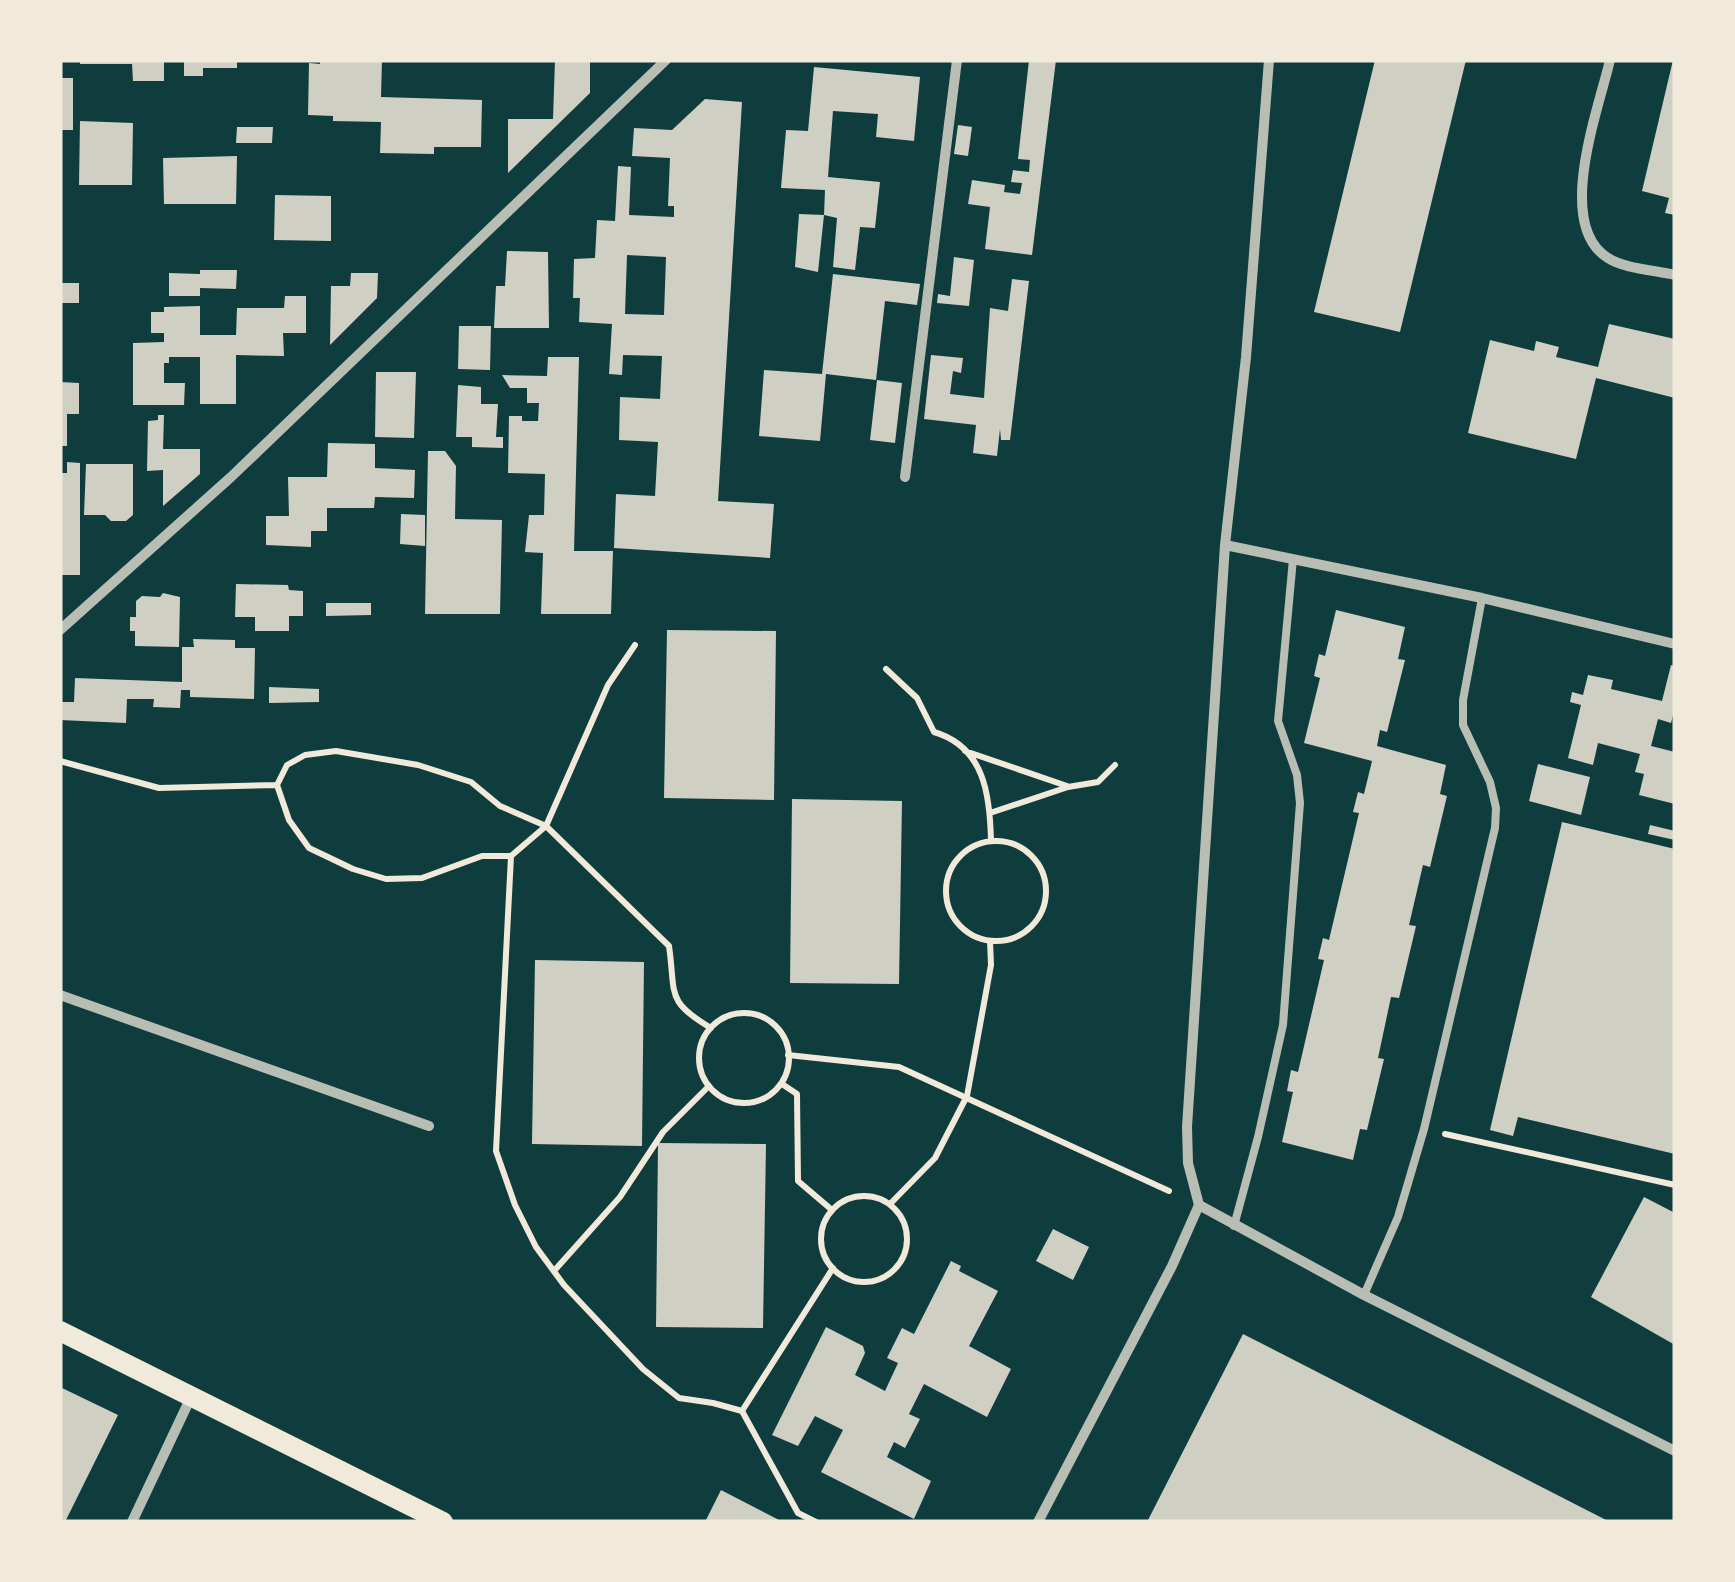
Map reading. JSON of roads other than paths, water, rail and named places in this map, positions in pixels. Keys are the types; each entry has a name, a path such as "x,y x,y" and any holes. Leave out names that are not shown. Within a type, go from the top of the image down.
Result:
{"main road":[{"path":"60,1331 443,1522"}],"street":[{"path":"60,630 231,478 666,60"},
{"path":"906,477 957,60"},
{"path":"1038,1522 1172,1266 1199,1205 1188,1163 1187,1126 1225,545 1246,357 1269,60"},
{"path":"1610,60 1580,190 1582,214 1597,249 1610,260 1675,275"},
{"path":"1225,545 1482,598 1675,644"},
{"path":"60,995 429,1126"},
{"path":"1199,1205 1364,1295 1675,1451"},
{"path":"132,1522 192,1396"}],"lane":[{"path":"1234,1226 1283,1026 1300,804 1296,774 1278,720 1293,559"},
{"path":"1364,1295 1398,1217 1424,1129 1495,828 1496,808 1490,782 1463,725 1463,700 1482,598"}]}
